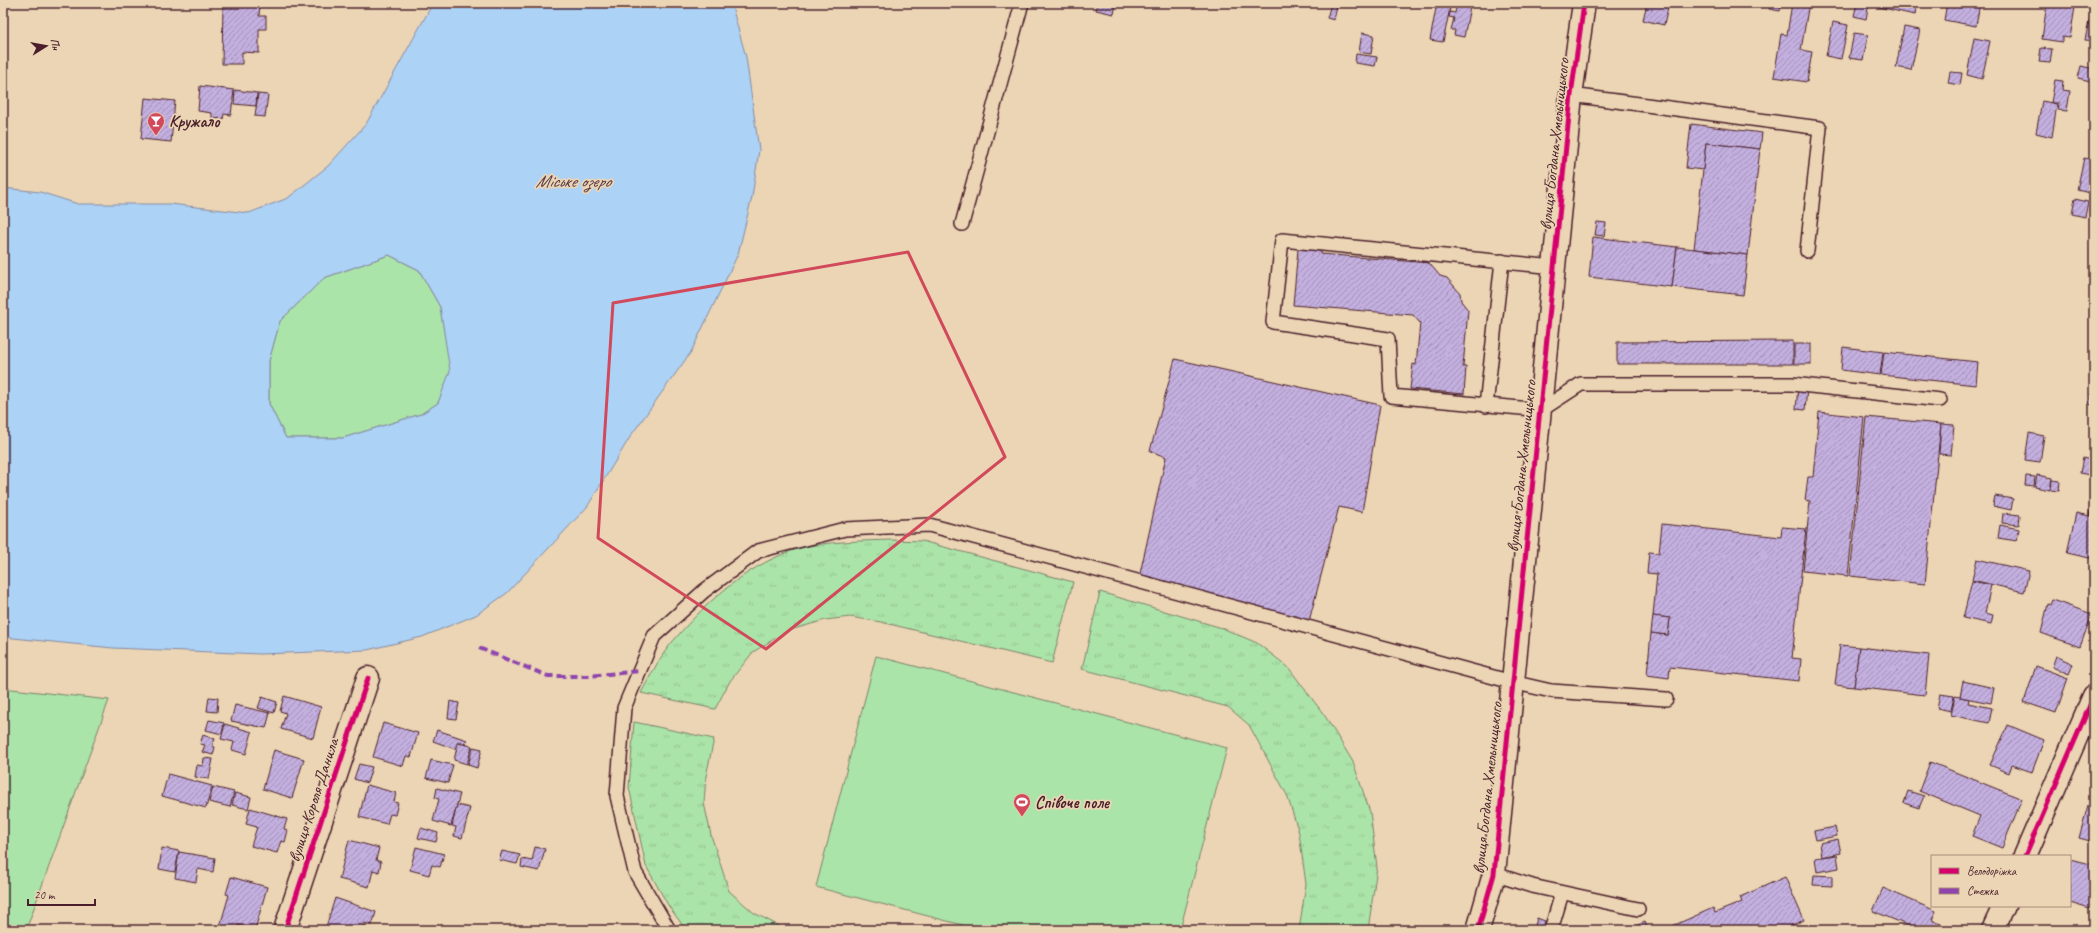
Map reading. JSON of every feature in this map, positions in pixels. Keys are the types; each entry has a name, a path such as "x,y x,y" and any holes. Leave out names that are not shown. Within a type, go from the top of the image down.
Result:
{"street":[{"name":"вулиця Богдана Хмельницького","path":"1478,930 1494,874 1571,96 1584,3"},
{"name":"вулиця Короля Данила","path":"285,930 368,678"},
{"path":"2025,855 2094,696"},
{"path":"1994,930 2004,907"}],"lane":[{"path":"962,224 1022,3"},
{"path":"1571,96 1820,128 1807,251"},
{"path":"1555,267 1282,240 1273,322 1388,339 1391,396 1541,410 1580,384 1792,384 1940,400"},
{"path":"1486,406 1502,261"},
{"path":"669,930 635,872 617,796 624,708 654,636 704,591 758,551 845,529 928,525 1512,682 1551,691 1666,699"},
{"path":"1494,874 1532,886 1638,909"},
{"path":"1551,930 1562,893"},
{"path":"1467,930 1487,900"}],"highlighted area":[{"path":"908,252 1005,457 766,649 598,538 613,303"}],"green space":[{"path":"389,255 419,270 440,307 451,371 438,403 421,414 343,438 286,438 269,404 269,361 280,321 324,278"},
{"path":"892,540 922,541 1073,582 1052,663 881,622 850,617 825,620 787,631 753,652 730,681 715,709 641,693 665,651 688,624 716,597 748,573 783,554 801,548 834,543"},
{"path":"1100,592 1222,628 1257,643 1288,667 1325,716 1353,762 1370,812 1377,867 1368,930 1299,930 1306,884 1299,833 1287,795 1249,725 1228,707 1082,669"},
{"name":"Співоче поле","path":"876,656 1227,748 1180,930 982,930 816,887"},
{"path":"3,688 109,700 26,930 3,930"},
{"path":"634,722 714,739 706,776 704,803 711,835 729,891 754,913 787,930 686,930 668,905 646,866 629,787"}],"water":[{"name":"Міське озеро","path":"433,3 731,3 746,57 759,150 752,197 738,254 691,352 632,434 587,507 507,593 476,615 422,637 367,650 261,654 113,648 3,637 3,188 40,192 78,204 170,204 249,213 288,198 328,166 366,124","holes":["389,255 419,270 440,307 450,371 438,403 421,414 343,438 286,438 269,404 269,361 280,321 324,278"]}],"building":[{"path":"223,3 260,3 259,16 266,16 266,29 259,29 259,53 242,52 242,64 222,64"},
{"path":"1098,3 1116,4 1114,14 1096,10"},
{"path":"1437,3 1451,3 1443,42 1430,40"},
{"path":"1647,3 1669,3 1664,25 1643,20"},
{"path":"1771,3 1782,3 1780,11 1769,9"},
{"path":"1792,3 1809,3 1801,50 1812,52 1807,82 1774,77 1781,34 1787,35"},
{"path":"1857,3 1869,3 1866,19 1854,16"},
{"path":"1874,3 1917,3 1915,15 1874,6"},
{"path":"1947,3 1980,3 1976,26 1944,20"},
{"path":"2047,3 2075,7 2070,38 2062,37 2062,42 2042,39"},
{"path":"2094,3 2094,41 2085,40"},
{"path":"1331,4 1337,6 1334,20 1327,18"},
{"path":"1457,4 1470,7 1464,37 1454,35 1455,30 1451,30 1454,18 1449,17 1450,12 1455,13"},
{"path":"1833,22 1848,25 1841,59 1826,56"},
{"path":"1904,27 1920,30 1911,70 1896,67"},
{"path":"1362,33 1374,35 1371,54 1359,52"},
{"path":"1854,33 1868,35 1863,60 1849,58"},
{"path":"1974,38 1990,41 1982,79 1967,75"},
{"path":"2041,48 2052,49 2050,63 2039,62"},
{"path":"1356,54 1377,57 1375,66 1355,63"},
{"path":"2081,66 2094,69 2094,82 2078,78"},
{"path":"1950,72 1962,73 1960,85 1948,83"},
{"path":"2055,80 2063,81 2062,90 2070,91 2067,111 2058,110 2059,103 2051,103"},
{"path":"200,86 234,90 231,115 224,114 223,119 212,118 212,113 198,111"},
{"path":"235,90 257,93 256,106 234,104"},
{"path":"258,94 268,95 265,117 255,116"},
{"path":"145,98 175,101 171,142 141,139"},
{"path":"2042,101 2057,104 2052,137 2036,133"},
{"path":"1691,124 1762,133 1760,149 1706,143 1703,170 1686,168"},
{"path":"1706,143 1760,149 1748,255 1694,249"},
{"path":"2084,158 2094,160 2094,172 2090,193 2077,190"},
{"path":"2075,199 2088,202 2085,217 2072,214"},
{"path":"1597,222 1606,223 1604,236 1595,235"},
{"path":"1593,237 1677,247 1672,287 1589,277"},
{"path":"1677,247 1748,255 1743,295 1672,287"},
{"path":"1298,249 1321,251 1321,254 1429,263 1440,276 1447,278 1460,293 1461,301 1468,310 1463,367 1466,367 1464,394 1410,389 1413,364 1416,365 1420,323 1413,315 1293,305"},
{"path":"1793,341 1793,364 1617,364 1617,342"},
{"path":"1794,344 1811,344 1811,364 1794,364"},
{"path":"1843,347 1883,352 1880,375 1841,370"},
{"path":"1884,352 1978,362 1976,385 1881,375"},
{"path":"1175,359 1380,405 1362,512 1339,507 1308,625 1139,578 1166,457 1150,451"},
{"path":"1798,388 1807,389 1805,410 1796,409"},
{"path":"2092,392 2094,393 2094,406 2089,404"},
{"path":"1819,412 1864,417 1848,576 1803,571 1810,501 1805,500 1808,477 1813,477"},
{"path":"1866,417 1941,424 1925,584 1850,576"},
{"path":"1941,424 1954,425 1951,455 1939,454"},
{"path":"2029,433 2044,436 2040,462 2025,460"},
{"path":"2083,458 2094,461 2094,476 2080,473"},
{"path":"2037,475 2052,478 2050,490 2035,487"},
{"path":"2026,476 2035,477 2034,486 2025,485"},
{"path":"2052,480 2060,481 2059,491 2051,490"},
{"path":"1995,496 2013,499 2011,510 1993,506"},
{"path":"2093,497 2094,498 2094,516 2089,515"},
{"path":"2003,513 2020,515 2019,525 2002,523"},
{"path":"2076,513 2094,517 2094,559 2067,553"},
{"path":"1662,524 1781,537 1782,527 1806,529 1792,658 1801,659 1799,681 1670,667 1669,678 1647,675 1651,633 1668,635 1670,618 1653,616 1657,574 1647,573 1649,552 1659,553"},
{"path":"2000,525 2019,529 2017,541 1998,538"},
{"path":"1977,559 2029,571 2024,592 1972,580"},
{"path":"1972,581 1991,585 1985,613 1993,615 1991,624 1963,618"},
{"path":"2052,600 2092,614 2080,647 2041,633 2048,604 2050,605"},
{"path":"1653,616 1670,618 1668,635 1651,633"},
{"path":"1840,645 1859,647 1854,687 1835,685"},
{"path":"1859,647 1929,655 1925,695 1854,687"},
{"path":"2056,656 2073,664 2069,674 2052,667"},
{"path":"2036,666 2068,678 2056,713 2024,702"},
{"path":"1963,681 1994,688 1991,703 1960,697"},
{"path":"1940,694 1954,696 1951,711 1937,708"},
{"path":"284,696 321,707 313,738 281,729 286,713 280,711"},
{"path":"1955,696 1969,699 1968,703 1992,708 1989,723 1951,715"},
{"path":"209,697 218,698 217,712 207,711"},
{"path":"262,697 277,702 274,713 258,708"},
{"path":"450,701 459,703 456,719 448,718"},
{"path":"235,705 270,713 266,728 231,721"},
{"path":"209,720 224,723 222,734 206,730"},
{"path":"383,723 418,733 411,757 406,756 403,766 373,757"},
{"path":"225,724 252,732 246,754 232,750 234,742 221,739"},
{"path":"2008,725 2044,740 2032,772 2012,765 2009,773 1990,765"},
{"path":"437,730 467,740 466,744 458,741 455,749 433,741"},
{"path":"203,735 215,739 212,746 215,747 213,755 202,752 205,745 200,744"},
{"path":"458,743 472,746 467,764 454,760"},
{"path":"473,747 482,749 477,768 468,765"},
{"path":"274,750 304,759 292,798 263,789"},
{"path":"204,758 213,759 209,779 195,777 197,765 203,766"},
{"path":"431,760 453,765 448,783 426,778"},
{"path":"1930,762 2022,799 2002,848 1972,836 1980,816 1919,791"},
{"path":"359,764 372,767 367,783 354,779"},
{"path":"2092,773 2094,774 2094,786 2088,784"},
{"path":"168,774 212,786 206,808 162,796"},
{"path":"367,785 396,793 394,802 398,803 395,815 390,814 387,824 359,817"},
{"path":"213,787 234,792 230,807 209,802"},
{"path":"437,788 460,794 451,826 433,821 439,799 435,798"},
{"path":"1908,791 1924,796 1919,808 1904,803"},
{"path":"235,793 251,797 248,809 232,805"},
{"path":"457,805 470,808 462,838 454,836 456,827 452,826"},
{"path":"2088,805 2094,807 2094,842 2079,838"},
{"path":"250,808 287,819 284,829 288,830 285,842 281,841 277,853 251,846 257,827 246,824"},
{"path":"1835,827 1837,836 1816,840 1814,831"},
{"path":"421,828 438,833 436,842 418,838"},
{"path":"1838,839 1841,853 1822,857 1820,843"},
{"path":"349,840 379,848 376,860 381,862 379,872 373,870 369,887 339,879"},
{"path":"416,847 444,854 440,867 432,865 429,875 410,870"},
{"path":"535,847 545,849 539,871 521,867 522,859 532,861"},
{"path":"162,848 179,851 175,872 159,869"},
{"path":"502,851 520,855 517,864 499,860"},
{"path":"179,852 215,858 213,872 198,869 196,882 175,878"},
{"path":"1837,855 1839,868 1817,872 1815,858"},
{"path":"2071,859 2094,865 2093,910 2071,903"},
{"path":"1814,875 1832,876 1832,886 1813,885"},
{"path":"231,877 267,887 255,930 238,925 237,930 220,926 229,895 226,894"},
{"path":"1785,877 1804,920 1781,930 1668,930 1668,928 1713,908 1715,913 1742,902 1740,897"},
{"path":"1883,888 1936,911 1932,920 1954,930 1913,930 1914,928 1873,911"},
{"path":"335,898 376,912 372,925 364,923 362,930 325,930"},
{"path":"1537,918 1545,921 1543,930 1534,930"},
{"path":"1645,922 1648,930 1626,930"}],"marked path":[{"path":"479,648 548,676 588,676 640,671"}],"cycle path":[{"path":"1478,930 1494,874 1571,95 1584,3"},
{"path":"285,930 368,678"},
{"path":"2025,855 2094,696"}],"place":[{"name":"Кружало","path":"156,136"},
{"name":"Співоче поле","path":"1022,817"}]}
